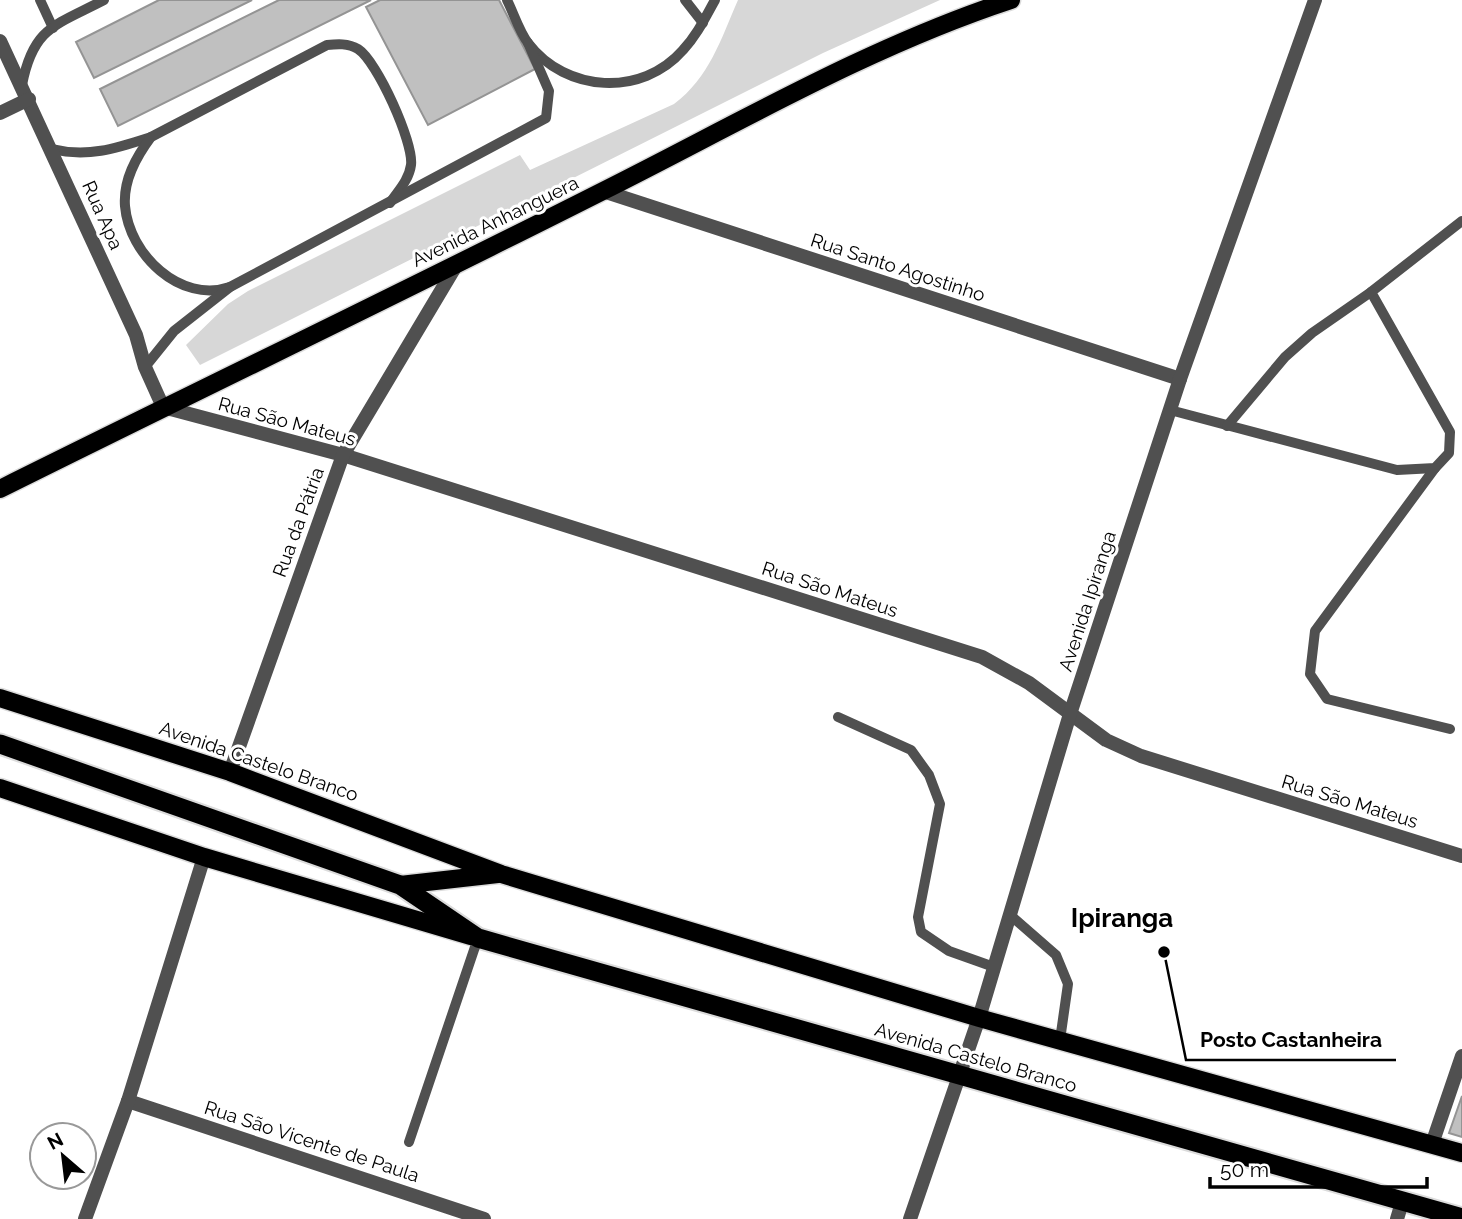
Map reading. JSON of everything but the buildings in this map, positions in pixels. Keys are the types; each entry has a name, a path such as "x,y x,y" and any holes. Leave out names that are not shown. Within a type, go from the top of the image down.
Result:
{"highway":[{"name":"Avenida Castelo Branco","path":"0,744 400,885 478,938 959,1076 1403,1199 1462,1218"}],"main road":[{"name":"Avenida Anhanguera","path":"0,489 457,264 862,59 946,22 1011,0"},
{"name":"Avenida Castelo Branco","path":"0,698 230,772 501,874 979,1018 1462,1153"},
{"name":"Avenida Castelo Branco","path":"0,788 204,857 478,938"},
{"name":"Avenida Castelo Branco","path":"400,885 501,874"}],"street":[{"name":"Avenida Ipiranga","path":"910,1219 979,1018 1070,715 1170,410 1315,0"},
{"name":"Rua Apa","path":"0,41 26,92 136,335 145,367 163,407"},
{"path":"0,113 26,92"},
{"name":"Rua Santo Agostinho","path":"603,191 1181,379"},
{"name":"Rua da Pátria","path":"230,772 343,455 457,264"},
{"name":"Rua São Mateus","path":"163,407 343,455 982,657 1029,683 1106,740 1141,756 1462,856"},
{"path":"85,1219 128,1101 204,857"},
{"path":"1432,1143 1462,1056"},
{"name":"Rua São Vicente de Paula","path":"128,1101 484,1219"},
{"path":"1397,1219 1403,1199"}],"lane":[{"path":"40,0 53,27"},
{"path":"145,367 174,331 230,287 546,118 549,91 507,0"},
{"path":"685,0 703,23"},
{"path":"528,43 559,71 580,80 600,84 621,83 660,69 682,52 703,23 715,0"},
{"path":"26,92 33,45 53,27 99,1"},
{"path":"52,149 71,154 105,152 151,137 327,45 347,45 359,50 371,65 405,131 411,165 406,181 390,203"},
{"path":"151,137 139,153 128,179 125,205 130,230 145,257 177,282 197,289 219,290 230,287"},
{"path":"1227,426 1286,357 1312,334 1462,221"},
{"path":"1371,292 1450,432 1449,453 1435,468 1315,631 1310,674 1327,699 1450,729"},
{"path":"1170,410 1397,470 1435,468"},
{"path":"838,717 911,750 929,775 940,804 918,917 920,932 949,951 994,967"},
{"path":"1010,915 1056,955 1068,984 1060,1041"},
{"path":"409,1142 478,938"}],"shaded area":[{"path":"738,0 940,0 823,53 200,365 186,345 228,304 248,291 520,155 530,170 674,104 686,94 705,70"}],"place":[{"name":"Posto Castanheira","path":"1164,952"}],"district":[{"name":"Ipiranga","path":"1122,918"}]}
